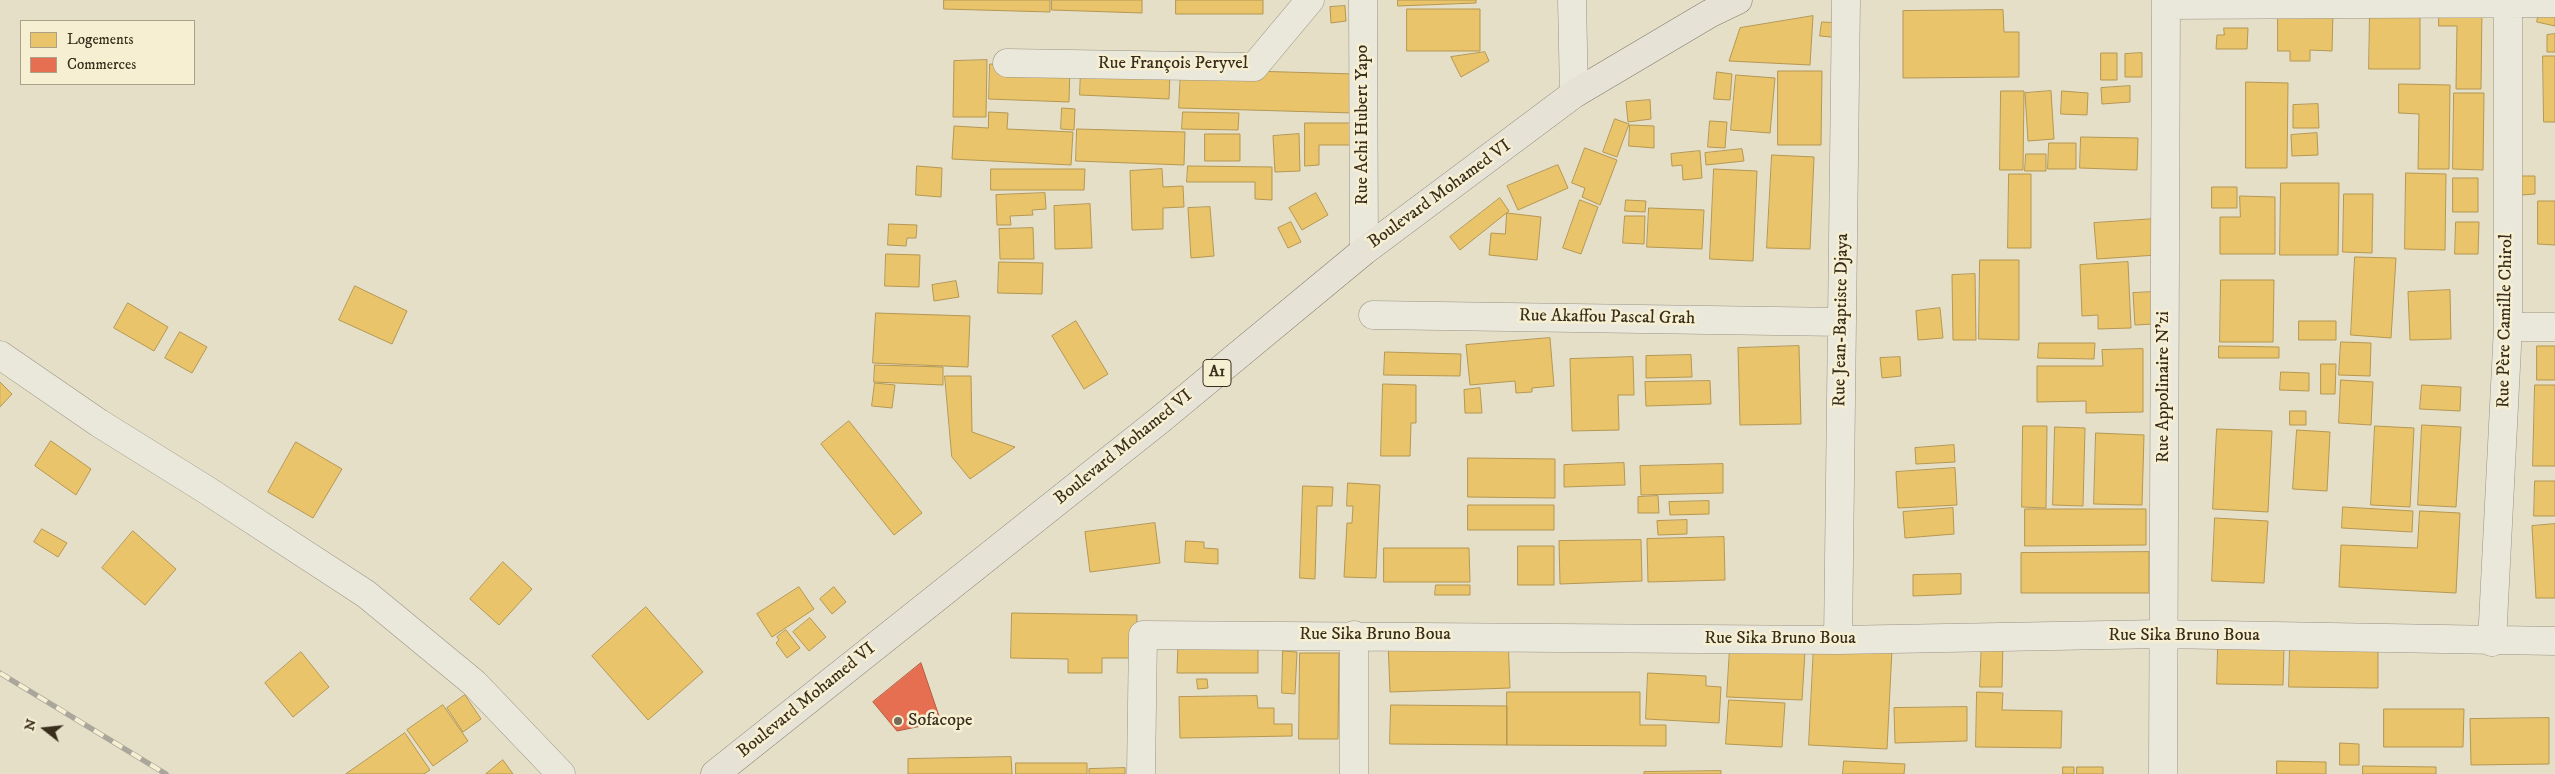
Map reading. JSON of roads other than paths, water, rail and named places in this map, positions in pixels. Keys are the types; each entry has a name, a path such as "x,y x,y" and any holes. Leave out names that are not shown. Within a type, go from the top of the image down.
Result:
{"main road":[{"name":"Boulevard Mohamed VI","path":"716,774 1161,419 1364,250 1574,94 1709,14 1738,0"}],"street":[{"name":"Rue François Peryvel","path":"1007,63 1254,67 1310,0"},
{"name":"Rue Achi Hubert Yapo","path":"1363,0 1364,250"},
{"path":"1572,0 1574,94"},
{"name":"Rue Jean-Baptiste Djaya","path":"1838,640 1846,0"},
{"path":"2166,2 2508,1 2555,3"},
{"name":"Rue Père Camille Chirol","path":"2492,642 2508,327 2508,1"},
{"name":"Rue Appolinaire N'zi","path":"2163,774 2162,634 2166,2"},
{"name":"Rue Akaffou Pascal Grah","path":"1373,315 1842,322"},
{"path":"2508,327 2555,327"},
{"path":"0,355 99,423 205,489 366,594 474,683 561,774"},
{"name":"Rue Sika Bruno Boua","path":"1141,774 1143,635 1354,635 1838,640 2162,634 2492,642 2555,641"},
{"path":"1354,635 1354,774"}],"railway":[{"path":"0,673 166,774"}],"place":[{"name":"Sofacope","path":"898,721"}]}
